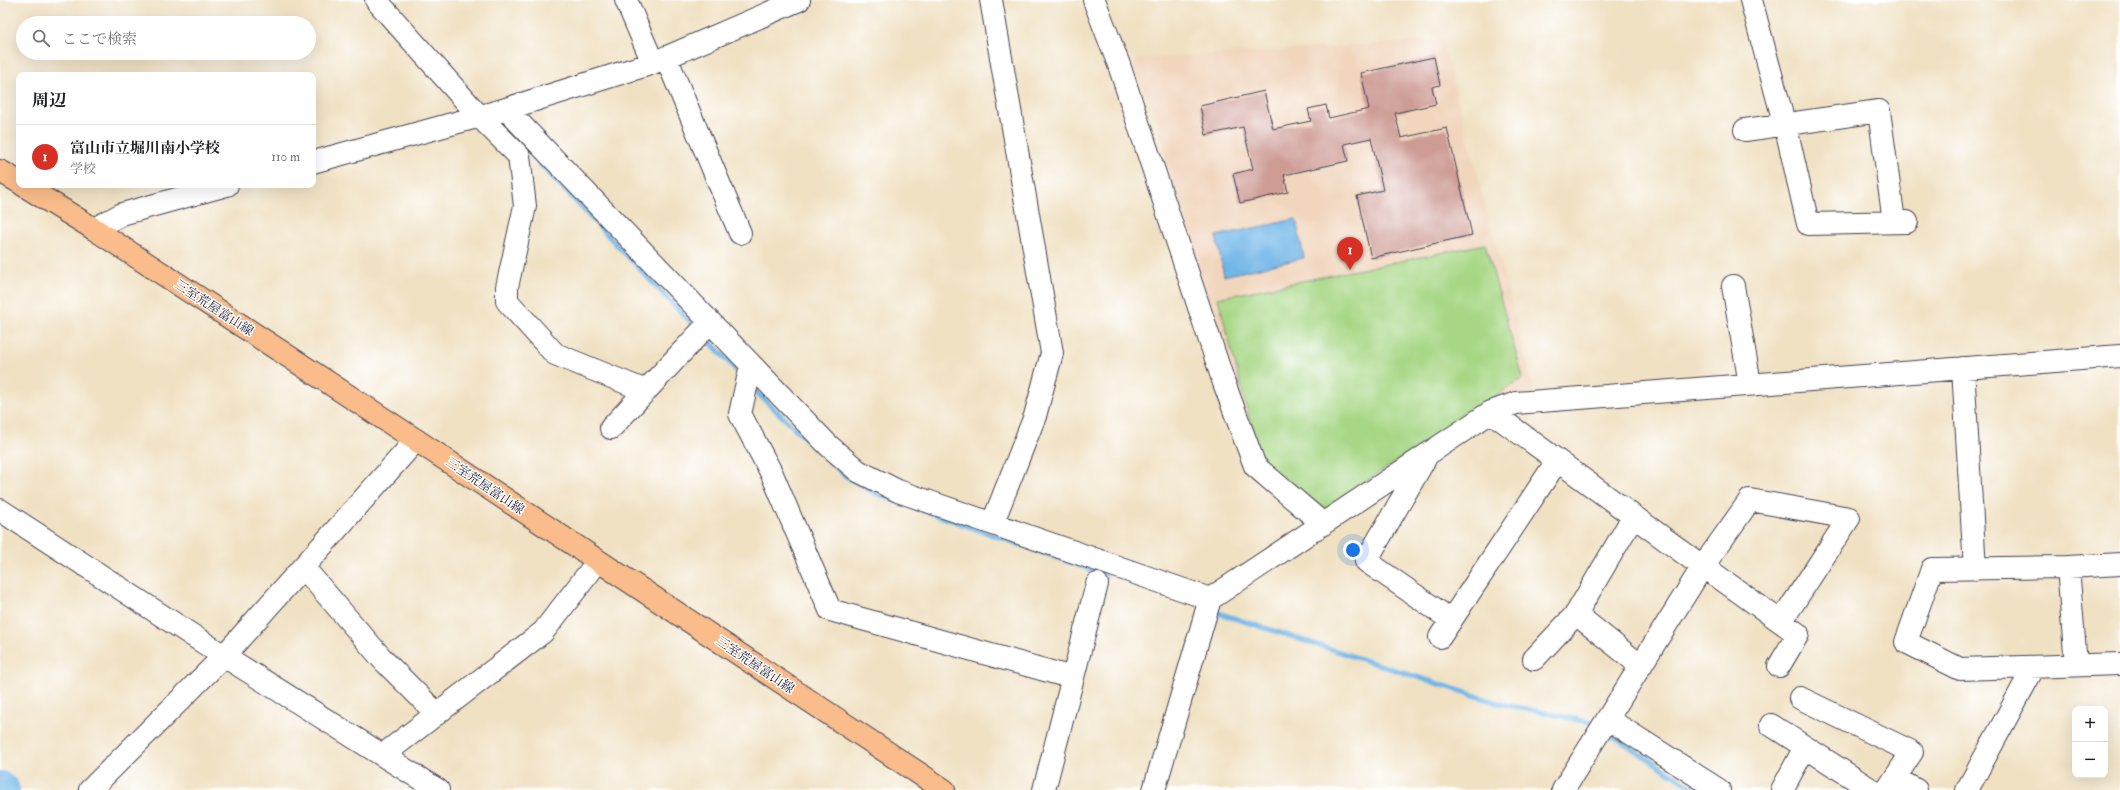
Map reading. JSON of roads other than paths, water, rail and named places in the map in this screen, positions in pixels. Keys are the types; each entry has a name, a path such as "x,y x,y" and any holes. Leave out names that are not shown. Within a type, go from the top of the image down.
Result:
{"main road":[{"path":"0,170 16,180"},
{"name":"三室荒屋富山線","path":"28,188 94,229 416,440 944,790"}],"street":[{"path":"376,0 479,116 519,156 525,206 507,287 507,302 555,354 646,391"},
{"path":"626,0 660,60 740,233"},
{"path":"316,161 506,109 660,60 799,0"},
{"path":"991,0 1052,353 1036,416 993,522"},
{"path":"1094,0 1118,66 1224,383 1254,466 1323,524"},
{"path":"1745,130 1785,125 1879,111 1901,222 1808,224 1785,125 1751,0"},
{"path":"506,109 828,445 858,471 898,491 993,522 1210,599"},
{"path":"94,229 122,214 216,188"},
{"path":"1732,286 1750,384"},
{"path":"612,428 710,322"},
{"path":"1154,790 1210,599 1491,412 1516,403 2120,356"},
{"path":"751,365 740,414 772,474 830,610 1073,678"},
{"path":"1963,368 1975,568"},
{"path":"1491,412 1633,517 1798,634 1779,666"},
{"path":"90,790 224,656 416,440"},
{"path":"1428,454 1366,561 1445,628 1557,461"},
{"path":"1563,790 1703,566 1750,500 1849,518 1781,622"},
{"path":"0,510 224,656 438,790"},
{"path":"1534,659 1576,614 1633,517"},
{"path":"383,755 543,632 598,561"},
{"path":"2120,564 2068,567 1932,569 1906,642 1960,669 2120,664"},
{"path":"303,567 384,661 437,714"},
{"path":"2068,567 2076,666"},
{"path":"1044,790 1096,584"},
{"path":"1576,614 1641,666"},
{"path":"1967,790 2034,667"},
{"path":"1800,698 1912,752 1891,784 1916,790"},
{"path":"1608,719 1719,790"},
{"path":"1771,725 1872,790"},
{"path":"1782,790 1805,747"}],"water":[{"path":"1296,219 1304,258 1224,276 1216,236"}],"waterway":[{"path":"534,158 696,328"},
{"path":"705,336 743,378"},
{"path":"752,388 844,475 877,494 1106,575"},
{"path":"1212,611 1498,703 1593,723 1597,726"},
{"path":"1605,731 1697,790"},
{"path":"0,786 5,790"}],"place":[{"name":"富山市立堀川南小学校","path":"1350,270"}]}
